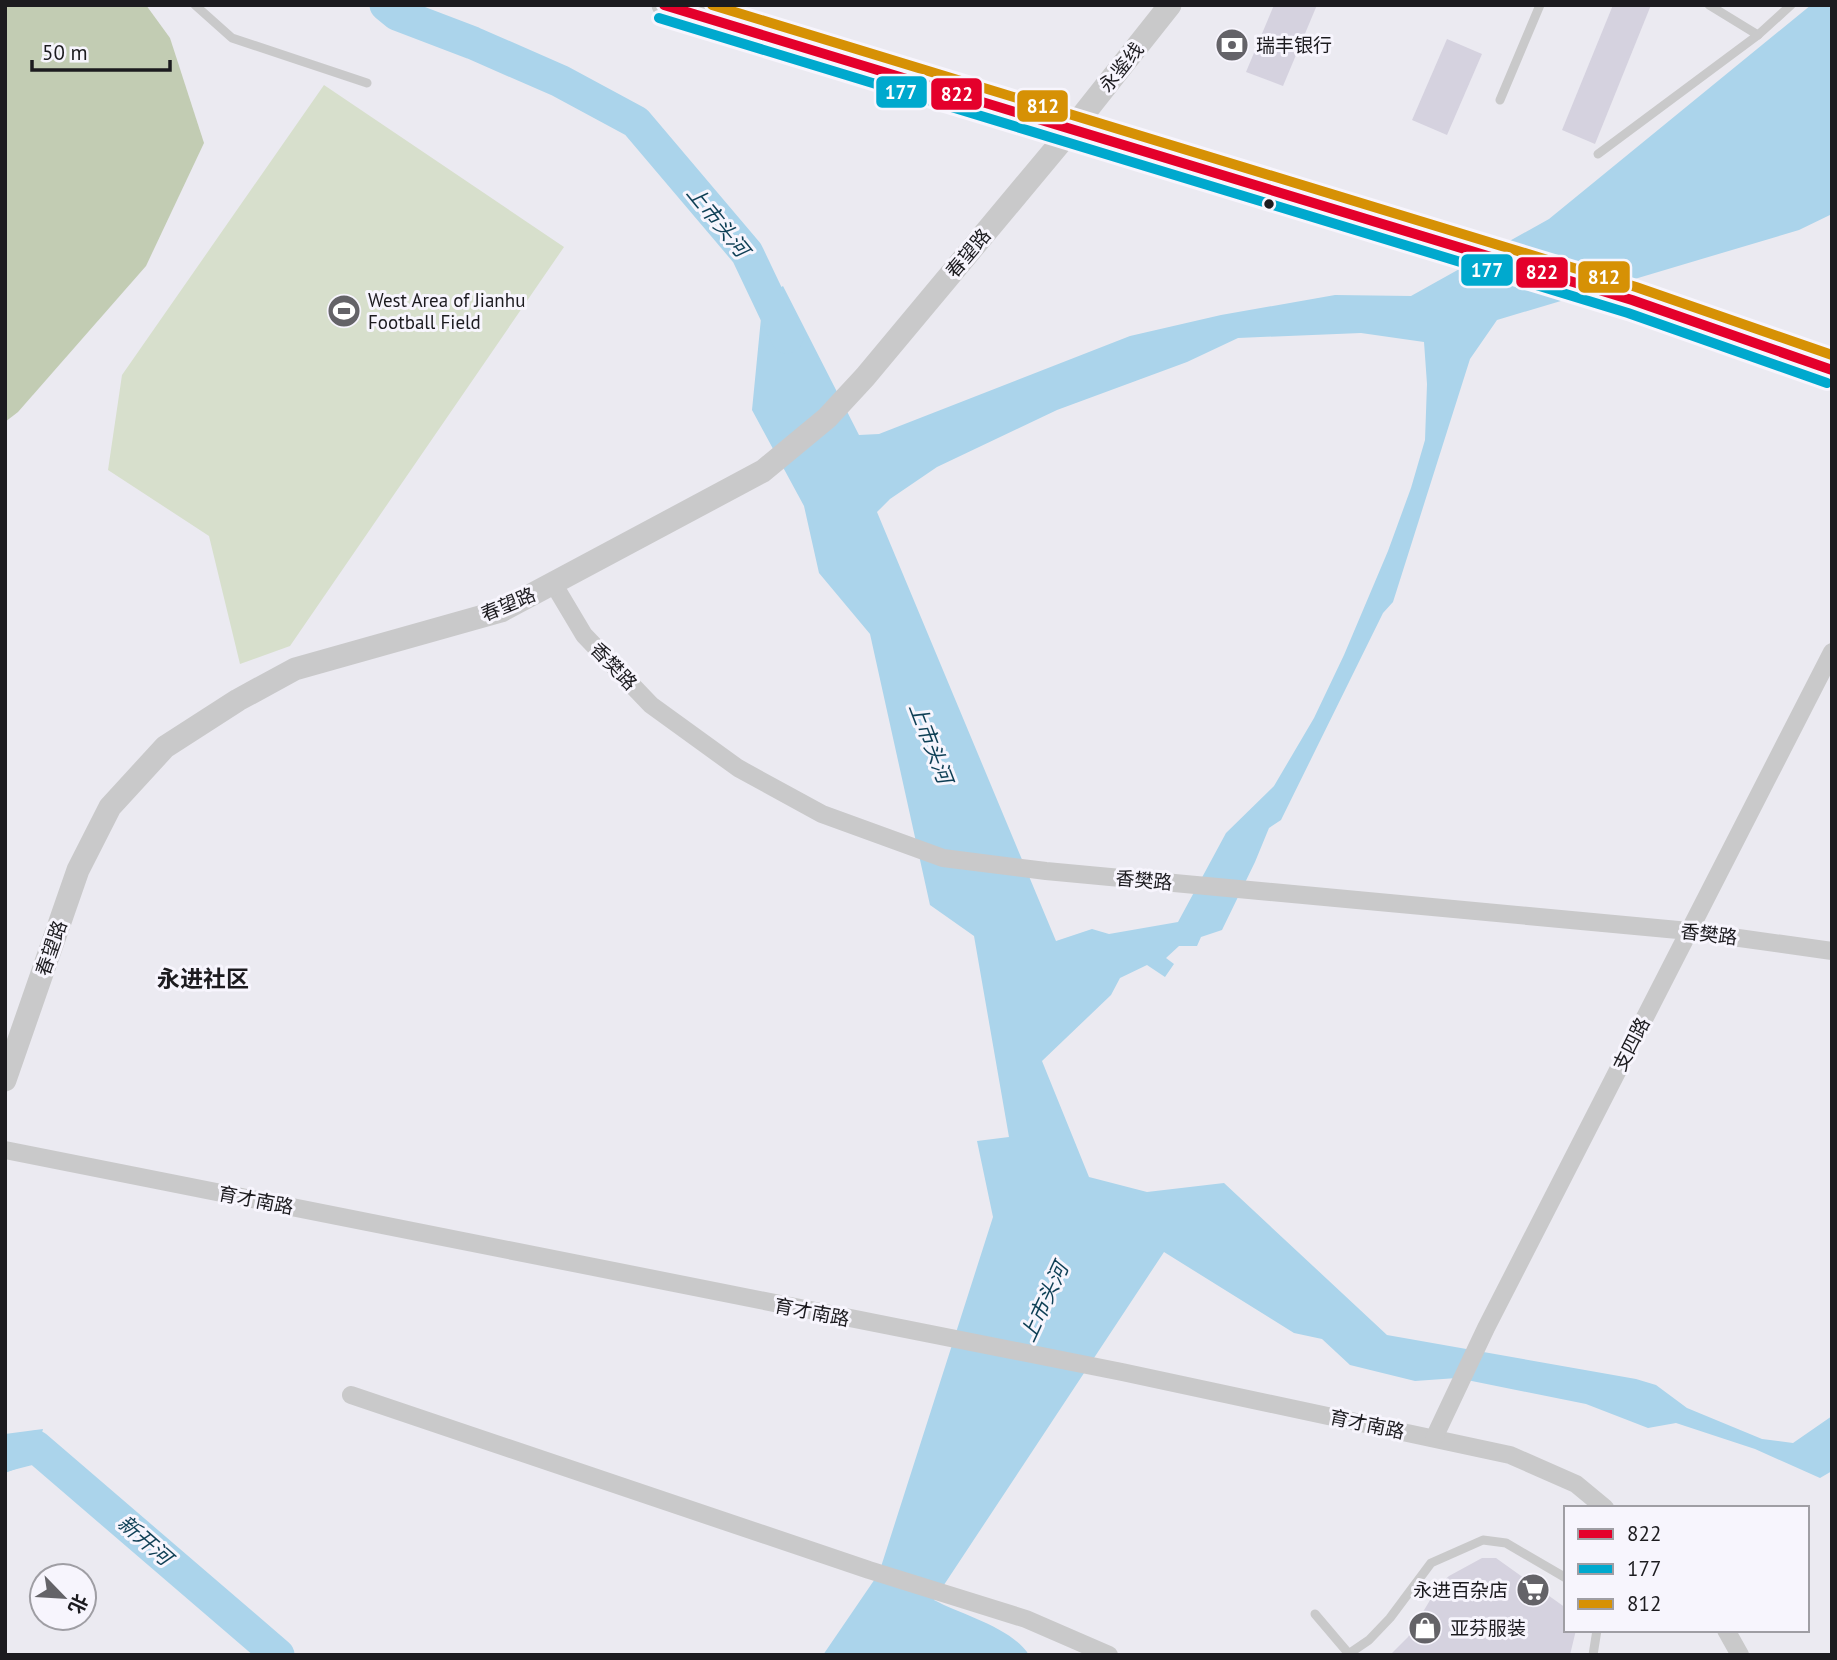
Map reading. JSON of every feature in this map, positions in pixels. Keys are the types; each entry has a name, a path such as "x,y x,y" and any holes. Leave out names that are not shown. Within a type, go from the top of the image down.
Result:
{"street":[{"path":"663,5 1460,246 1632,300 1832,370"},
{"name":"永鉴线","path":"1071,130 1170,5"},
{"name":"春望路","path":"5,1080 78,870 110,807 165,747 238,700 295,670 501,611 763,471 827,418 865,377 1071,130"},
{"name":"香樊路","path":"553,583 584,635 651,705 738,768 822,814 943,858 1046,871 1689,931 1832,951"},
{"name":"支四路","path":"1434,1438 1486,1328 1832,652"},
{"name":"育才南路","path":"5,1150 1122,1372 1434,1438 1510,1455 1576,1484 1603,1506"},
{"path":"351,1395 869,1570 1026,1619 1109,1655"},
{"path":"1728,1632 1740,1655"}],"lane":[{"path":"195,5 232,38 367,83"},
{"path":"1500,100 1540,5"},
{"path":"1709,5 1758,34"},
{"path":"1598,154 1758,34 1791,5"},
{"path":"1315,1614 1348,1654 1368,1640 1390,1618 1431,1563 1483,1540 1506,1543 1564,1577"},
{"path":"1593,1655 1597,1632"}],"green space":[{"path":"5,5 146,5 170,38 204,143 146,266 18,412 5,422"},
{"name":"West Area of Jianhu Football Field","path":"324,85 564,247 290,646 240,664 209,536 108,470 122,375"}],"water":[{"path":"1811,5 1832,5 1832,214 1799,230 1497,320 1470,359 1393,602 1383,613 1281,820 1269,828 1222,930 1201,937 1197,946 1179,946 1166,958 1174,964 1165,977 1147,965 1120,978 1111,995 1042,1061 1089,1177 1147,1192 1224,1183 1387,1335 1636,1379 1656,1385 1687,1408 1762,1439 1793,1443 1832,1416 1832,1471 1820,1478 1755,1449 1676,1423 1648,1428 1586,1404 1457,1378 1415,1381 1350,1365 1322,1339 1294,1333 1164,1252 934,1600 998,1629 1021,1645 1029,1655 823,1655 879,1573 993,1217 977,1141 1009,1137 974,936 930,905 870,634 819,573 804,506 752,410 763,298 783,286 859,435 879,434 1130,336 1221,315 1335,295 1411,296 1549,219","holes":["1361,333 1424,342 1427,384 1425,440 1411,488 1388,551 1344,655 1314,718 1274,786 1226,833 1178,922 1109,934 1092,929 1056,941 877,512 890,499 937,467 1057,410 1187,362 1238,338"]},
{"path":"43,1429 34,1462 5,1473 5,1434"}],"building":[{"path":"1274,5 1317,5 1283,86 1246,72"},
{"path":"1613,5 1651,5 1595,144 1562,130"},
{"path":"1447,39 1482,54 1447,135 1412,120"},
{"path":"1482,1558 1496,1558 1564,1607 1564,1632 1576,1632 1570,1655 1390,1655 1408,1637 1439,1585 1449,1576"}],"waterway":[{"name":"上市头河","path":"386,5 397,14 560,81 636,122 747,253 787,337"},
{"name":"新开河","path":"5,1455 36,1447 278,1655"}],"transit line":[{"name":"822","path":"664,5 1632,300 1832,370"},
{"name":"812","path":"712,5 1636,287 1832,355"},
{"name":"177","path":"659,18 1628,313 1827,383"}],"place":[{"name":"瑞丰银行","path":"1232,45"},
{"name":"West Area of Jianhu Football Field","path":"344,311"},
{"name":"永进百杂店","path":"1533,1590"},
{"name":"亚芬服装","path":"1425,1628"}],"district":[{"name":"永进社区","path":"203,978"}]}
